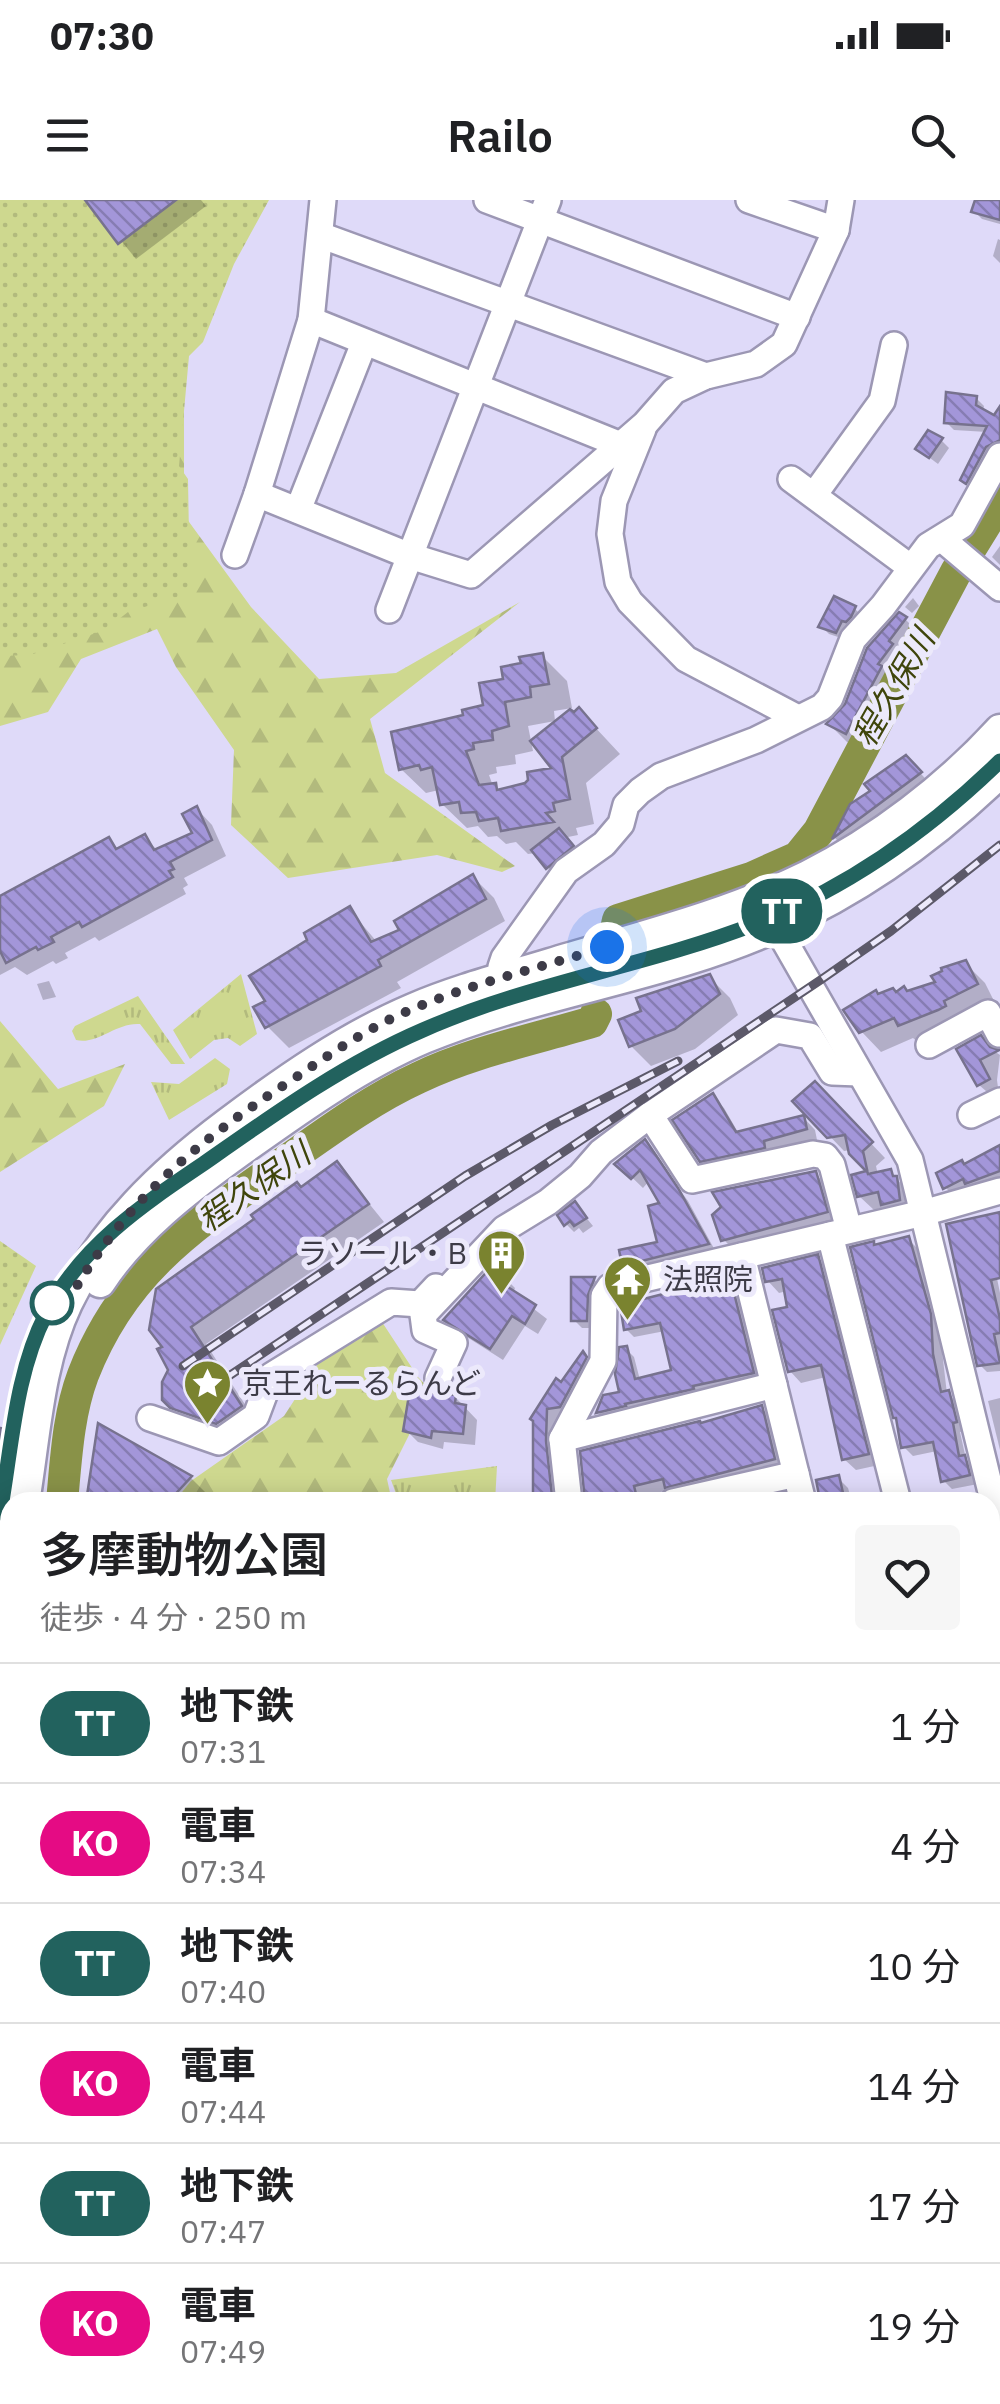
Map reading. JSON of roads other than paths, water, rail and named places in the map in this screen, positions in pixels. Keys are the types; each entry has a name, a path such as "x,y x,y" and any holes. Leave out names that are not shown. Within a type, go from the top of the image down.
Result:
{"main road":[{"path":"26,1492 51,1345 67,1303 121,1222 171,1168 246,1110 356,1038 411,1010 764,896 836,860 948,780 1000,730"},
{"path":"40,1402 96,1289 146,1228 204,1177 332,1089 400,1050 445,1030 720,947 777,926 879,872 938,828 1000,772"}],"street":[{"path":"234,555 311,320 323,200"},
{"path":"488,200 544,210 797,317"},
{"path":"749,200 836,230"},
{"path":"257,494 470,576 645,424 674,391 706,376 756,364 784,344 836,230 841,200"},
{"path":"389,610 544,210"},
{"path":"320,235 706,376"},
{"path":"311,320 621,445"},
{"path":"298,510 364,342"},
{"path":"814,496 882,401 894,345"},
{"path":"645,424 614,501 610,534 618,582 630,602 686,659 798,718"},
{"path":"958,553 962,525 1000,456"},
{"path":"792,479 910,567"},
{"path":"504,978 504,958 566,871 604,844 620,824 626,805 640,790 661,776 813,714 830,698 853,639 928,546 958,553 1000,588"},
{"path":"764,896 777,926 910,1160 992,1492"},
{"path":"930,1045 988,1013 1000,1035"},
{"path":"438,1378 454,1342 425,1330 424,1316 504,1230 548,1202 601,1152 650,1116 776,1030 810,1036 832,1072 859,1073"},
{"path":"971,1115 1000,1102"},
{"path":"650,1116 692,1180 813,1154 825,1156 832,1165 840,1233 896,1492"},
{"path":"567,1492 562,1438 603,1361 604,1296 610,1287 1000,1191"},
{"path":"150,1418 218,1442 256,1416 271,1376 392,1302 420,1304 463,1258 480,1256"},
{"path":"742,1256 800,1492"},
{"path":"562,1438 774,1385"},
{"path":"718,1492 796,1474"}],"waterway":[{"name":"程久保川","path":"616,929 618,920 751,878 798,857 819,831 956,572 1000,501"},
{"name":"程久保川","path":"63,1492 71,1422 83,1375 119,1306 165,1252 220,1207 383,1096 460,1061 592,1022 596,1014"}],"railway":[{"path":"3,1492 20,1387 45,1315 93,1249 155,1196 310,1090 396,1041 508,999 715,938 823,892 916,833 1000,761"},
{"path":"199,1396 822,979 891,931 1000,845"},
{"path":"183,1366 465,1176 552,1125 678,1061"}],"metro line":[{"name":"TT","path":"4,1492 25,1371 47,1312 64,1283 99,1243 149,1200 329,1080 424,1029 714,938 811,898 900,845 1000,761"}],"place":[{"name":"ラソール・B","path":"502,1296"},
{"name":"法照院","path":"628,1322"},
{"name":"京王れーるらんど","path":"207,1426"}]}
